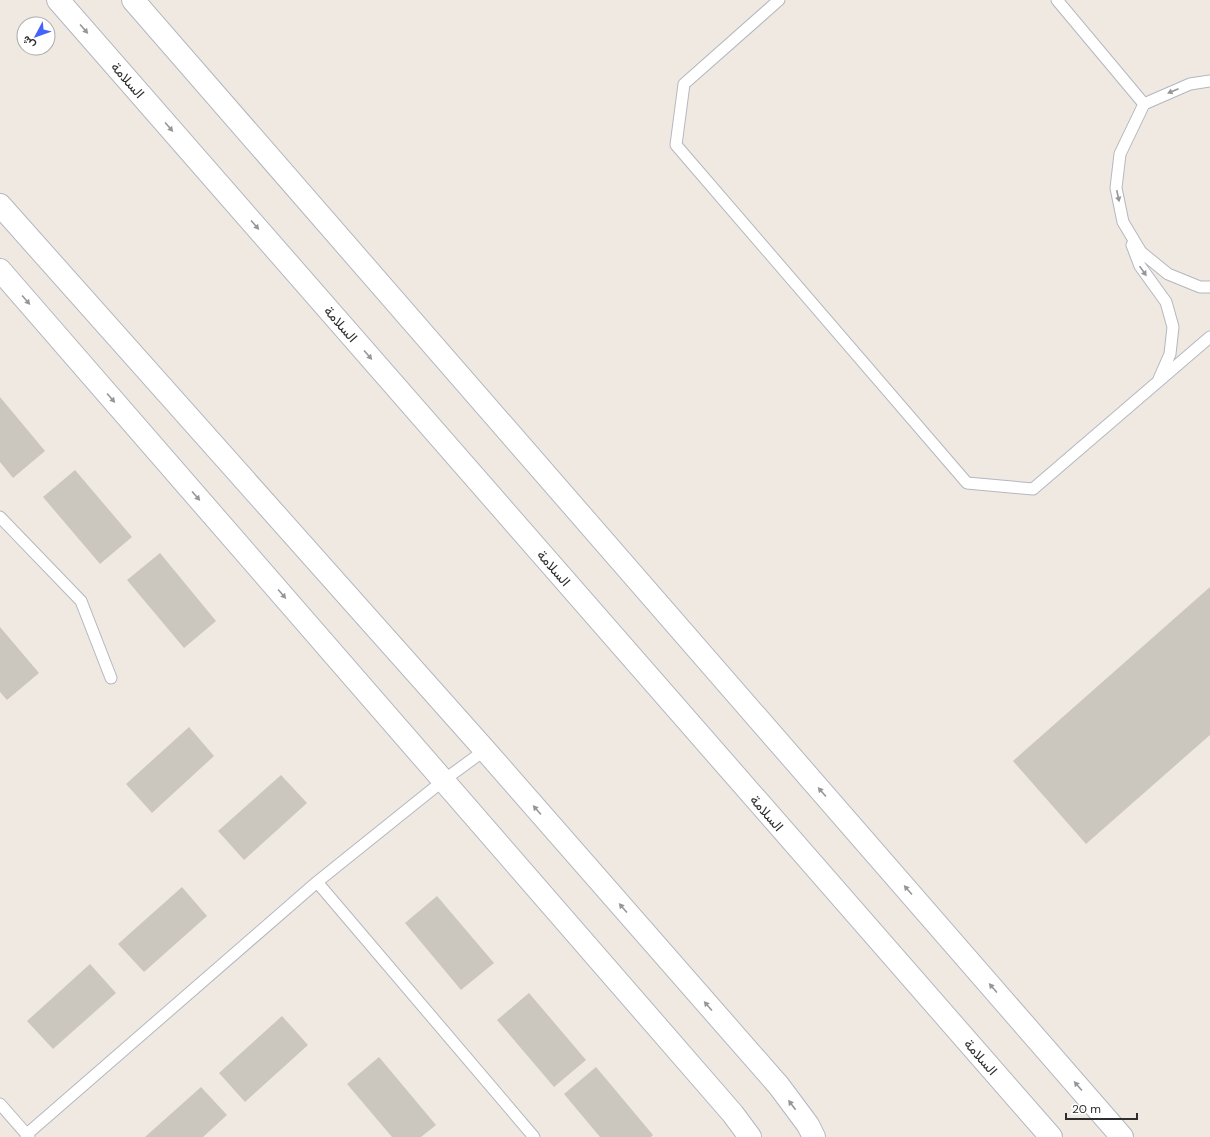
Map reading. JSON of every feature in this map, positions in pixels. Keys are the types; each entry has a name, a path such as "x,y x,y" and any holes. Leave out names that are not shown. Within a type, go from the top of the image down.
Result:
{"street":[{"name":"السلامة","path":"58,0 1051,1137"},
{"path":"133,0 1122,1137"},
{"path":"0,205 485,750 779,1086 808,1126 814,1137"},
{"path":"0,270 733,1114 750,1137"}],"lane":[{"path":"779,0 684,84 676,146 967,483 1032,489 1210,337"},
{"path":"1058,0 1144,104"},
{"path":"1158,382 1170,354 1174,327 1166,302 1140,266 1123,222 1116,188 1120,154 1144,104 1190,84 1210,81"},
{"path":"1123,222 1141,252 1168,274 1200,287 1210,287"},
{"path":"0,517 81,601 111,678"},
{"path":"0,1104 28,1136 317,882 444,780 485,750"},
{"path":"317,882 534,1137"}],"building":[{"path":"0,397 45,451 13,478 0,462"},
{"path":"75,470 132,537 100,564 43,497"},
{"path":"160,553 216,621 184,648 127,580"},
{"path":"1210,587 1210,735 1086,844 1013,761"},
{"path":"0,627 39,673 7,700 0,692"},
{"path":"189,727 214,756 152,813 126,784"},
{"path":"281,775 307,803 244,860 218,831"},
{"path":"182,887 207,916 144,972 118,944"},
{"path":"437,896 494,963 461,990 405,923"},
{"path":"90,964 116,993 53,1049 27,1021"},
{"path":"529,993 586,1060 554,1087 497,1020"},
{"path":"282,1016 308,1045 245,1102 219,1073"},
{"path":"379,1057 436,1125 421,1137 392,1137 347,1084"},
{"path":"596,1067 653,1135 651,1137 600,1137 564,1094"},
{"path":"201,1087 227,1115 203,1137 145,1137"}]}
